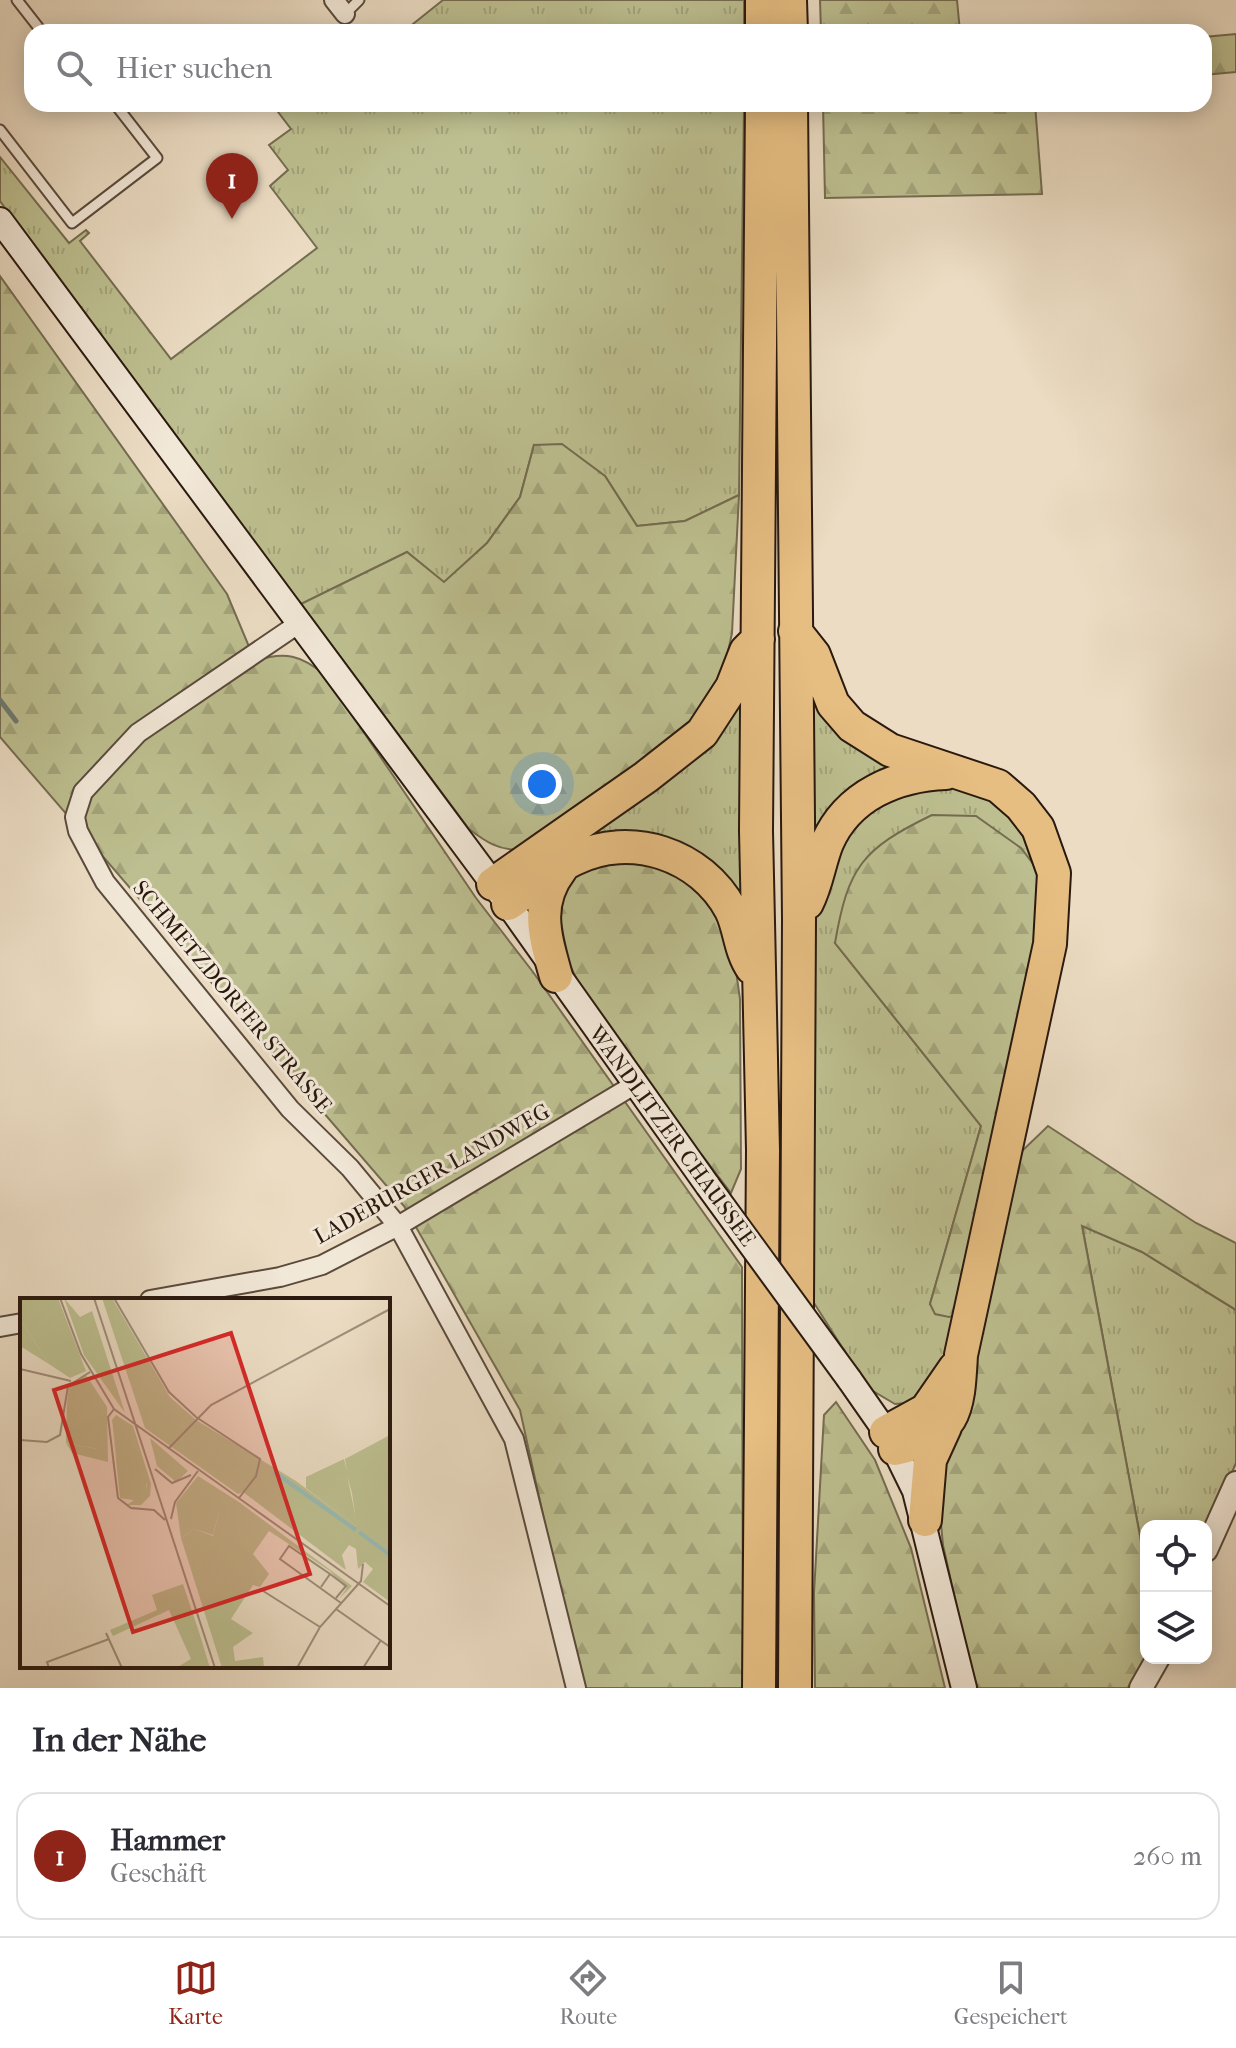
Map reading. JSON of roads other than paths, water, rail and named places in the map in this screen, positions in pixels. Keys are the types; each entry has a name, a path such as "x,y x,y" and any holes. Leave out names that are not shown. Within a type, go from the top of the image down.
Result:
{"highway":[{"path":"762,0 762,24"},
{"path":"790,0 791,24"},
{"path":"759,1688 761,982 756,831 762,112"},
{"path":"791,112 799,920 795,1688"},
{"path":"794,631 814,655 833,704 852,726 890,750 998,786 1021,806 1038,828 1054,873 1055,909 961,1355 959,1388 930,1460 925,1520"},
{"path":"501,894 702,733 732,687 746,651 760,636"},
{"path":"799,920 813,891 829,839 855,803 900,779 963,772"},
{"path":"501,894 597,850 622,846 653,848 681,859 708,879 731,911 748,962 761,982"},
{"path":"556,976 542,914 552,883 568,862"},
{"path":"890,1441 936,1399 961,1355"},
{"path":"890,1441 926,1442 947,1424"}],"main road":[{"name":"WANDLITZER CHAUSSEE","path":"0,220 501,894 556,976 849,1379 890,1441 925,1520 964,1688"}],"street":[{"name":"SCHMETZDORFER STRASSE","path":"298,624 138,733 83,792 75,817 105,882 290,1109 350,1168 398,1226 514,1439 576,1688"},
{"name":"LADEBURGER LANDWEG","path":"161,1298 280,1277 322,1265 398,1226 634,1085"},
{"path":"0,1327 20,1323"},
{"path":"1212,1537 1236,1483"},
{"path":"1141,1688 1155,1664"}],"lane":[{"path":"17,0 36,24"},
{"path":"339,7 359,0"},
{"path":"0,130 72,223 157,158 121,112"}],"waterway":[{"path":"0,700 16,721"}],"place":[{"name":"Hammer","path":"232,219"}]}
